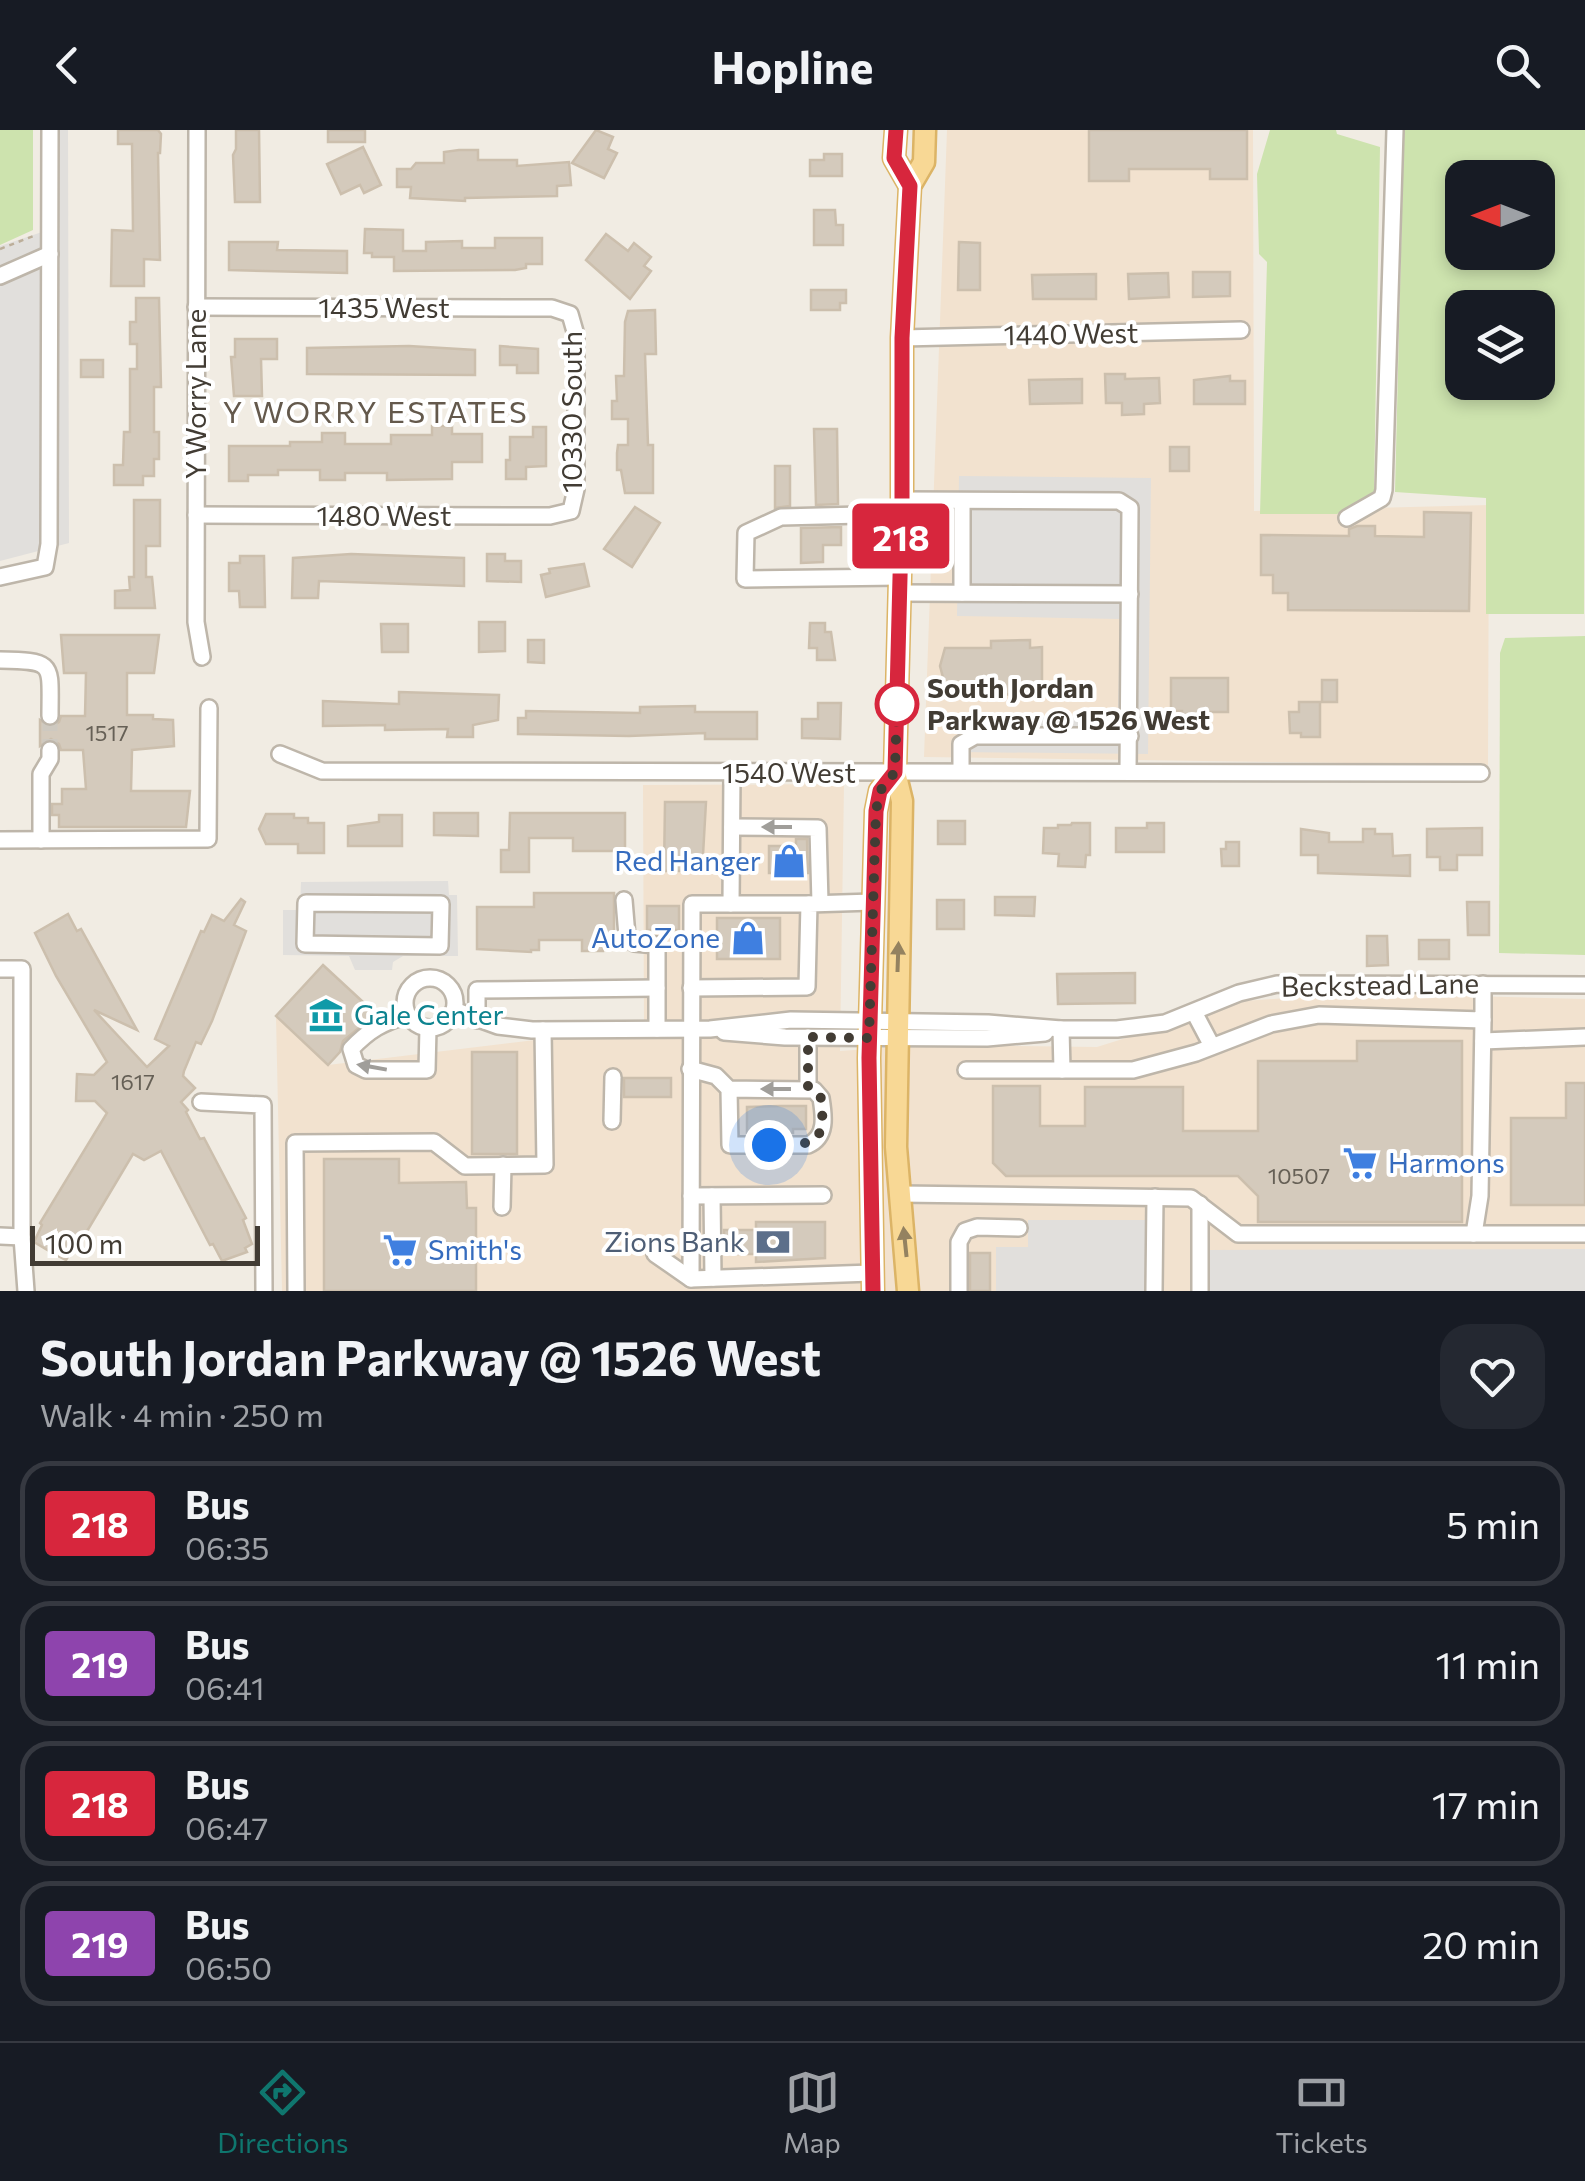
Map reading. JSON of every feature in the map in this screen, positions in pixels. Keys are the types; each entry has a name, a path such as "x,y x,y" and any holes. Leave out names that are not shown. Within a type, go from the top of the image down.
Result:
{"main road":[{"path":"896,130 894,158 910,186"},
{"path":"908,1291 896,1147 902,801 895,772 902,338 910,186 924,162 925,130"},
{"path":"872,1282 869,1029 876,811 880,791 895,772"}],"street":[{"path":"0,577 45,567 49,544 50,130"},
{"name":"Y Worry Lane","path":"196,130 196,622 202,657"},
{"path":"1347,518 1382,498 1384,490 1395,130"},
{"path":"0,276 50,254"},
{"name":"1435 West","path":"196,307 552,308 570,314"},
{"name":"10330 South","path":"570,314 576,335 576,489 571,511"},
{"name":"1440 West","path":"902,338 1241,330"},
{"path":"962,501 962,593"},
{"path":"1128,772 1130,736 1130,594 1130,508 1124,503 962,501 781,517 746,533 745,578 900,585 962,593 1130,594"},
{"name":"1480 West","path":"196,515 550,516 571,511"},
{"path":"0,660 35,660 45,664 50,673 50,716"},
{"path":"0,840 208,839 209,708"},
{"path":"962,771 962,744 975,736 1130,736"},
{"path":"41,840 41,774 50,759 50,750"},
{"name":"1540 West","path":"280,754 322,771 1481,773"},
{"path":"730,904 732,774"},
{"path":"732,827 818,828 807,986 808,1088"},
{"path":"624,900 627,936 641,945 657,946 657,1029"},
{"path":"691,1279 692,904 873,902"},
{"path":"306,903 440,904 440,946 426,946 305,944 306,903"},
{"path":"426,946 427,978 410,987 405,1006 408,1015 414,1023 428,1028 442,1026 454,1010"},
{"path":"0,969 22,970 22,1236 26,1291"},
{"name":"Beckstead Lane","path":"427,978 446,983 452,991 454,1010 512,1028 710,1028 750,1035 807,1029 869,1029 1004,1038 1062,1029 1140,1028 1239,993 1277,984 1585,985"},
{"path":"1474,1234 1480,1196 1483,984"},
{"path":"691,988 807,986"},
{"path":"477,1020 477,990 656,988"},
{"path":"1194,1012 1212,1046"},
{"path":"408,1015 370,1030 352,1049 356,1065 372,1070 427,1070 428,1028"},
{"path":"966,1070 1132,1070 1271,1024 1319,1015 1483,1020"},
{"path":"1062,1029 1062,1070"},
{"path":"296,1291 295,1143 434,1142 465,1166 545,1165 543,1030"},
{"path":"1483,1041 1585,1037"},
{"path":"690,1069 716,1076 729,1089 730,1145 814,1142 822,1132 822,1104 818,1093 808,1088 729,1089"},
{"path":"612,1121 613,1077"},
{"path":"201,1102 263,1105 264,1291"},
{"path":"502,1165 502,1207"},
{"path":"900,1194 1191,1198 1238,1234 1585,1234"},
{"path":"691,1196 823,1195"},
{"path":"712,1196 724,1282"},
{"path":"1154,1197 1154,1291"},
{"path":"1200,1204 1200,1291"},
{"path":"959,1291 959,1242 964,1231 977,1227 1019,1228"},
{"path":"0,1236 22,1236"},
{"path":"655,1254 691,1279 872,1282"}],"path":[{"path":"0,249 36,235"}],"shaded area":[{"path":"56,130 68,130 69,543 0,561 0,246 54,228"},
{"path":"947,130 1253,130 1254,511 1489,505 1488,765 924,757"},
{"path":"959,476 1151,478 1148,754 957,752 958,716 1118,718 1120,619 957,616"},
{"path":"844,784 840,1051 923,1045 1097,1047 1244,1001 1356,993 1585,999 1585,1291 282,1291 276,1017 328,1065 644,1027 643,785"},
{"path":"448,881 449,895 457,895 458,956 403,956 393,962 392,970 355,970 349,956 283,955 283,910 300,910 301,882"},
{"path":"1028,1220 1145,1220 1145,1291 996,1291 996,1247 1028,1247"},
{"path":"1585,1249 1585,1291 1208,1291 1208,1250"}],"green space":[{"path":"0,130 33,130 33,230 0,245"},
{"path":"1270,130 1336,130 1337,134 1380,147 1374,494 1337,514 1260,514 1267,262 1259,254 1257,174"},
{"path":"1404,130 1585,130 1584,614 1486,614 1486,498 1395,492"},
{"path":"1585,636 1585,955 1499,953 1500,653 1505,638"}],"building":[{"path":"118,130 158,130 161,134 160,260 144,259 144,286 111,286 112,230 133,231 132,144 118,144"},
{"path":"236,130 259,130 260,202 235,202"},
{"path":"328,130 365,130 365,142 328,142"},
{"path":"596,130 613,137 608,149 617,153 604,178 572,163"},
{"path":"1089,130 1247,130 1247,179 1210,179 1210,169 1129,169 1129,181 1089,181"},
{"path":"363,147 381,185 364,193 360,185 341,194 327,164"},
{"path":"478,150 478,160 517,160 517,166 569,162 571,185 557,186 557,196 465,201 410,198 411,187 397,187 397,169 411,169 416,163 444,163 444,152"},
{"path":"824,154 842,154 842,176 810,176 810,160 824,160"},
{"path":"814,210 835,210 836,225 843,225 843,245 814,245"},
{"path":"365,229 403,230 403,251 426,251 426,242 462,241 462,248 495,248 495,238 542,238 542,264 526,264 526,268 515,270 394,271 394,257 364,253"},
{"path":"606,234 628,251 634,243 651,257 644,266 651,271 630,299 586,260"},
{"path":"229,242 278,242 277,250 347,251 347,273 229,270"},
{"path":"959,242 980,243 980,290 958,290"},
{"path":"1193,272 1230,272 1230,296 1193,297"},
{"path":"1168,273 1169,297 1129,299 1128,274"},
{"path":"1096,274 1096,299 1033,299 1032,275"},
{"path":"811,290 846,290 846,303 840,303 840,310 811,310"},
{"path":"136,298 159,298 161,387 154,387 154,432 159,432 159,459 154,459 154,476 143,476 143,485 114,485 114,465 123,465 124,432 130,432 130,369 137,369 137,344 130,344 130,322 136,322"},
{"path":"655,310 656,354 645,354 653,493 625,493 621,470 617,470 617,453 618,445 628,445 628,419 612,419 612,401 617,401 616,376 624,376 628,311"},
{"path":"235,339 277,339 277,359 261,359 262,396 234,396 231,357 235,357"},
{"path":"409,346 475,350 475,375 307,374 307,348"},
{"path":"500,346 538,349 538,373 517,373 517,365 500,365"},
{"path":"81,360 103,360 103,377 81,377"},
{"path":"1105,374 1125,374 1125,379 1159,378 1160,403 1144,404 1144,414 1122,415 1122,403 1106,403"},
{"path":"1230,376 1230,381 1245,381 1245,404 1194,404 1194,380"},
{"path":"1082,379 1082,403 1030,404 1029,380"},
{"path":"432,426 452,426 452,434 482,434 482,462 452,462 452,479 387,480 387,473 345,473 345,480 320,480 320,470 278,470 278,475 248,475 248,481 229,481 229,446 322,442 322,433 345,433 345,444 391,444 391,435 432,435"},
{"path":"533,427 546,427 546,466 526,467 526,479 506,479 510,437 533,437"},
{"path":"814,429 837,429 838,504 816,505"},
{"path":"1170,447 1189,447 1189,471 1170,471"},
{"path":"775,466 790,466 790,506 775,508"},
{"path":"134,500 160,500 160,546 146,546 146,577 152,577 155,608 115,608 115,591 130,590 129,577 134,577"},
{"path":"635,507 660,523 632,567 604,549"},
{"path":"1424,512 1471,513 1469,611 1288,610 1288,593 1273,593 1273,575 1261,575 1261,535 1349,536 1349,529 1375,526 1375,536 1424,537"},
{"path":"841,527 841,545 823,545 823,562 801,563 801,528"},
{"path":"351,554 464,558 464,586 319,581 318,598 292,598 293,558"},
{"path":"487,554 505,554 505,561 521,561 521,582 487,581"},
{"path":"240,556 264,556 265,607 240,607 239,591 229,591 229,563 240,563"},
{"path":"584,564 589,586 546,597 541,575 550,573 549,569"},
{"path":"479,622 505,622 505,651 479,652"},
{"path":"810,623 825,623 825,632 831,632 835,660 817,660 817,648 809,648"},
{"path":"381,624 408,624 408,652 382,652"},
{"path":"61,635 159,635 154,673 127,673 127,715 173,720 174,746 132,750 131,791 190,791 186,827 59,827 59,815 52,815 52,804 62,804 62,789 86,789 83,750 61,750 51,739 40,746 40,720 51,727 61,716 85,716 86,673 64,673"},
{"path":"528,640 544,640 544,663 528,662"},
{"path":"1030,640 1030,648 1042,647 1042,687 1030,687 1030,695 991,694 991,686 945,685 940,666 945,648 991,648 991,641"},
{"path":"1171,678 1228,678 1228,712 1211,712 1211,719 1182,719 1182,711 1171,711"},
{"path":"1322,680 1337,680 1337,702 1322,702"},
{"path":"399,692 499,695 498,720 473,725 473,737 447,737 448,729 323,726 323,701 399,704"},
{"path":"1299,702 1320,702 1320,737 1290,733 1289,712 1299,712"},
{"path":"818,703 841,703 840,739 802,738 802,719 818,719"},
{"path":"695,706 695,712 757,712 757,739 705,739 705,733 518,734 518,718 526,718 526,711 640,713 640,707"},
{"path":"665,802 706,802 706,871 664,871"},
{"path":"434,813 478,813 478,836 434,835"},
{"path":"510,813 625,813 625,851 573,851 573,838 529,838 529,872 501,872 501,850 509,850"},
{"path":"266,814 294,814 294,818 308,818 308,823 324,823 324,853 298,853 298,844 266,844 259,829"},
{"path":"379,815 402,815 402,846 348,846 348,826 379,822"},
{"path":"938,821 965,821 965,844 938,844"},
{"path":"1090,823 1090,855 1086,855 1085,867 1058,866 1059,854 1043,853 1044,828"},
{"path":"1147,823 1164,823 1164,852 1116,852 1116,828 1147,828"},
{"path":"1482,828 1482,855 1457,855 1457,870 1440,870 1440,857 1427,857 1427,829"},
{"path":"1301,829 1329,833 1329,842 1363,842 1363,829 1392,834 1393,856 1410,855 1410,876 1318,873 1318,855 1301,855"},
{"name":"Red Hanger","path":"796,839 807,839 808,873 769,873 769,846 796,846"},
{"path":"1226,842 1239,842 1239,866 1222,866 1221,849 1226,849"},
{"path":"534,893 614,893 614,940 603,940 603,951 582,951 582,940 539,940 539,950 531,952 477,949 477,907 534,907"},
{"path":"995,897 1035,897 1034,916 995,915"},
{"path":"241,899 245,902 234,925 246,931 212,1021 201,1044 196,1042 184,1071 183,1076 195,1088 181,1102 246,1218 243,1220 252,1244 245,1248 247,1252 222,1261 161,1151 144,1160 133,1154 66,1260 54,1254 34,1242 40,1223 107,1113 95,1101 76,1101 77,1074 94,1075 107,1062 35,933 68,914 77,931 81,929 137,1030 94,1010 147,1067 169,1046 155,1039 201,931 204,932 212,915 224,921"},
{"path":"937,900 964,900 964,929 937,929"},
{"path":"1467,902 1489,902 1489,935 1468,935"},
{"path":"647,906 679,906 679,930 647,930"},
{"name":"AutoZone","path":"717,918 780,918 780,959 717,959"},
{"path":"1367,936 1387,936 1388,965 1367,966"},
{"path":"1419,940 1449,940 1449,959 1419,959"},
{"name":"Gale Center","path":"323,965 376,1014 343,1041 340,1052 328,1065 276,1016"},
{"path":"1135,973 1135,1003 1058,1004 1057,974"},
{"name":"Harmons","path":"1357,1041 1462,1041 1462,1222 1258,1222 1258,1196 1238,1176 1006,1176 993,1163 993,1086 1040,1086 1040,1126 1085,1126 1085,1087 1183,1087 1183,1131 1258,1131 1258,1061 1357,1061"},
{"path":"472,1052 517,1052 517,1154 472,1154"},
{"path":"624,1078 671,1078 671,1097 624,1097"},
{"path":"1566,1083 1585,1083 1585,1205 1511,1205 1511,1118 1566,1118"},
{"path":"806,1106 806,1129 793,1129 793,1133 747,1133 747,1107"},
{"name":"Smith's","path":"324,1159 399,1159 399,1183 466,1182 467,1208 476,1208 476,1291 324,1291"},
{"name":"Zions Bank","path":"756,1222 825,1222 825,1258 756,1262 756,1254 724,1254 724,1230 756,1230"},
{"path":"970,1253 990,1253 990,1291 970,1291"}],"tunnel":[{"path":"50,716 50,750"}],"bus line":[{"name":"218","path":"873,1291 869,1058 876,811 880,791 895,772 902,338 910,186 894,158 896,130"}],"place":[{"name":"South Jordan Parkway @ 1526 West","path":"897,704"},
{"name":"Red Hanger","path":"789,861"},
{"name":"AutoZone","path":"748,938"},
{"name":"Gale Center","path":"326,1015"},
{"name":"Harmons","path":"1360,1163"},
{"name":"Zions Bank","path":"773,1242"},
{"name":"Smith's","path":"400,1250"}],"district":[{"name":"Y WORRY ESTATES","path":"376,413"}],"route":[{"path":"769,1145 808,1144 822,1132 821,1098 808,1088 808,1037 869,1038 876,811 880,791 895,772 897,700 897,704"}]}
